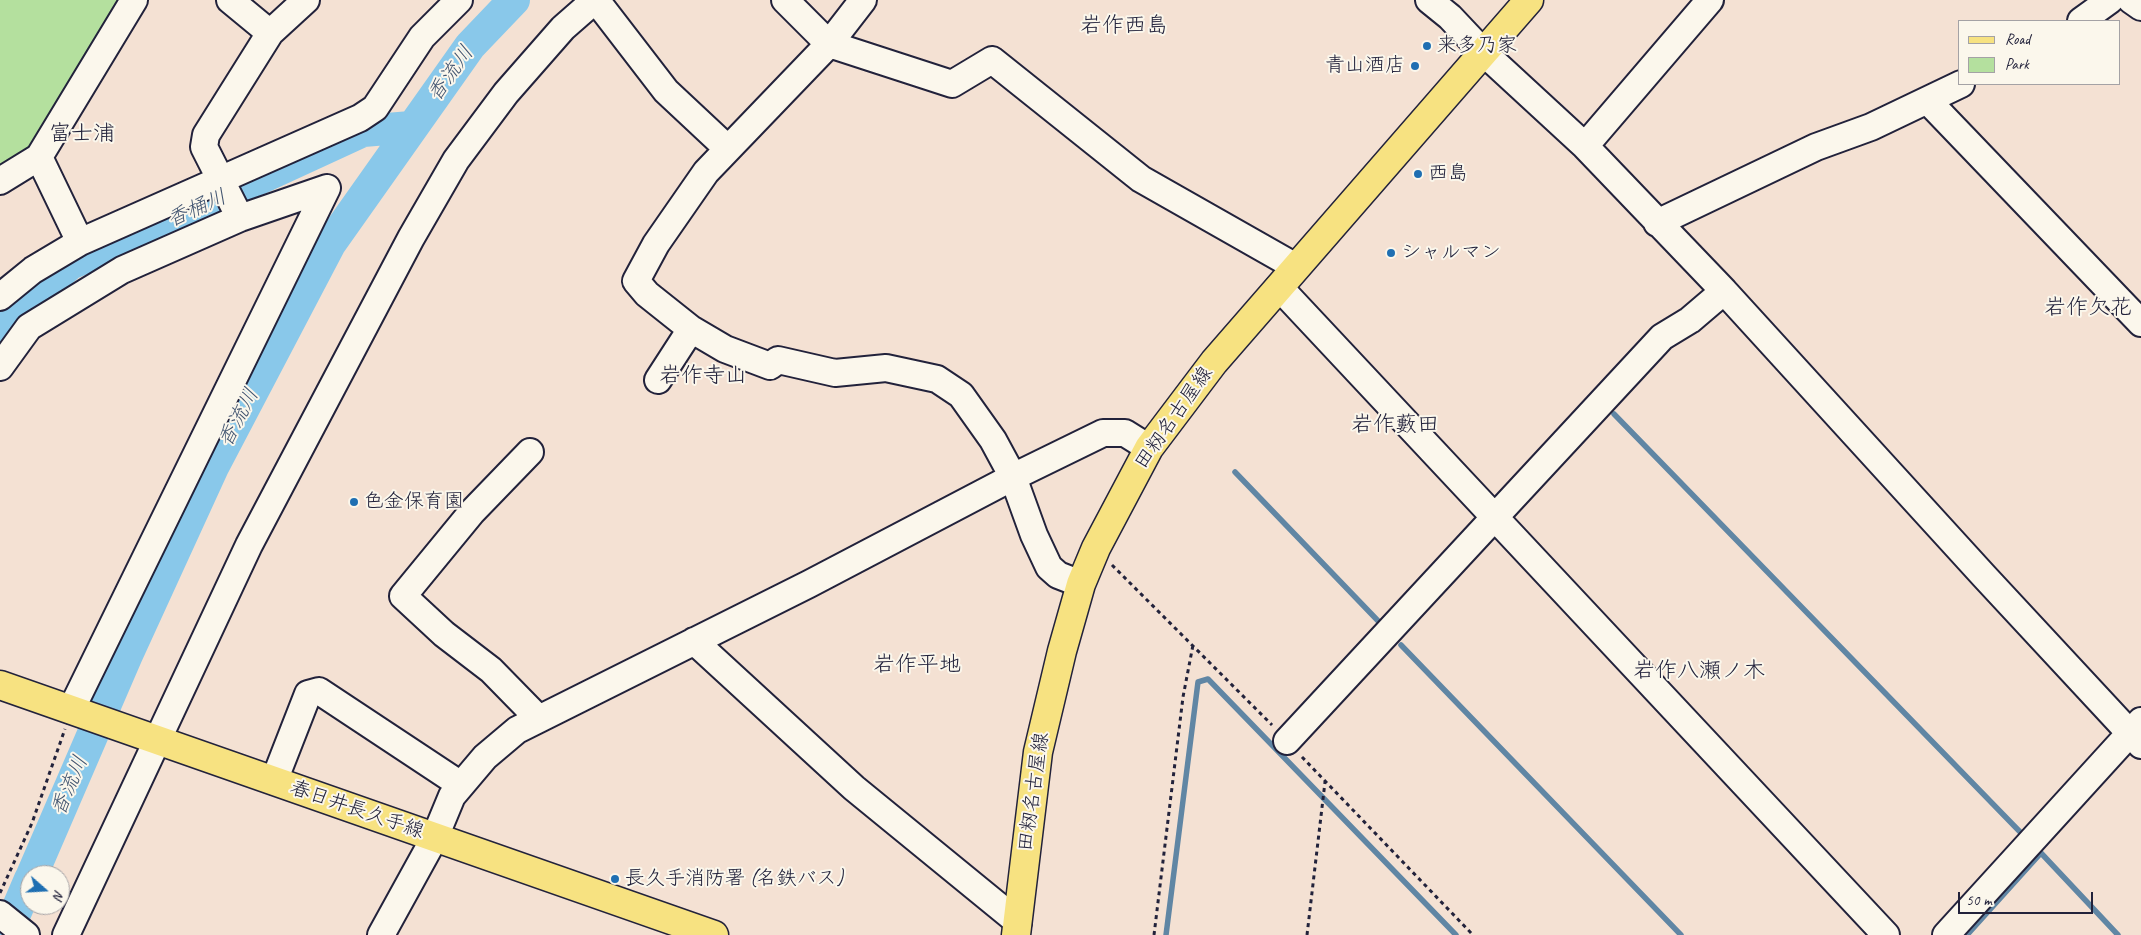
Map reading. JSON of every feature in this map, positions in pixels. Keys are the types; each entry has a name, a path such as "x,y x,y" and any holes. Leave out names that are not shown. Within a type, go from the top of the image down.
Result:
{"main road":[{"name":"田籾名古屋線","path":"1017,928 1038,752 1048,701 1081,584 1096,548 1148,448 1214,362 1529,0"},
{"name":"春日井長久手線","path":"0,685 714,935"}],"street":[{"path":"0,181 39,157 134,0"},
{"path":"230,0 270,33"},
{"path":"238,215 204,147 206,135 270,33 306,0"},
{"path":"0,297 33,270 80,242 360,118 375,108 422,36 459,0"},
{"path":"66,935 153,738 249,545 411,238 456,160 506,93 563,28 595,0 666,91 728,149"},
{"path":"786,0 829,44 952,84 992,60 1141,178 1288,277 1496,515 1612,644 1886,935"},
{"path":"863,0 829,44 706,172 656,244 636,281 647,294 691,329 725,349 770,366 778,360 835,373 886,368 937,379 961,395 993,440 1013,477 1034,535 1049,567 1058,575 1081,584"},
{"path":"1428,0 1450,17 1483,52 1585,146 1724,291 2137,733 1946,935"},
{"path":"1585,146 1710,0"},
{"path":"2082,20 2110,0"},
{"path":"2131,0 2141,7"},
{"path":"1657,223 1816,147 1871,128 1959,85"},
{"path":"1928,101 2141,323"},
{"path":"39,157 80,242"},
{"path":"0,367 29,327 122,270 238,215 327,188 77,712"},
{"path":"1287,741 1662,337 1690,320 1724,291"},
{"path":"658,380 691,329"},
{"path":"380,935 435,837 452,796 485,757 517,730 809,584 1013,477 1110,432 1126,433 1148,448"},
{"path":"530,452 472,512 403,596 444,634 491,670 538,718"},
{"path":"694,641 854,788 1017,928"},
{"path":"274,781 308,694 319,691 461,785"},
{"path":"1,907 26,935"}],"path":[{"path":"1096,548 1194,644 1473,935"},
{"path":"1154,935 1183,696 1194,644"},
{"path":"1,907 32,823 77,712"},
{"path":"1307,935 1325,781"}],"green space":[{"path":"0,0 120,0 26,156 0,171"}],"waterway":[{"name":"香流川","path":"36,865 127,655 213,467 330,244 470,46 514,0"},
{"name":"香桶川","path":"0,326 70,264 192,213 248,184 363,131 411,127"},
{"path":"1614,414 2024,836"},
{"path":"1235,472 1382,625"},
{"path":"1401,645 1681,935"},
{"path":"1166,935 1198,682 1208,679 1456,935"},
{"path":"1967,935 2041,853 2036,849"},
{"path":"2041,853 2118,935"},
{"name":"香流川","path":"6,935 20,902"}],"place":[{"name":"来多乃家","path":"1427,46"},
{"name":"青山酒店","path":"1415,66"},
{"name":"西島","path":"1418,174"},
{"name":"シャルマン","path":"1391,253"},
{"name":"色金保育園","path":"354,502"},
{"name":"長久手消防署 (名鉄バス)","path":"615,879"}],"district":[{"name":"岩作西島","path":"1124,26"},
{"name":"富士浦","path":"82,134"},
{"name":"岩作欠花","path":"2088,308"},
{"name":"岩作寺山","path":"703,376"},
{"name":"岩作藪田","path":"1395,425"},
{"name":"岩作平地","path":"917,665"},
{"name":"岩作八瀬ノ木","path":"1699,671"}]}
